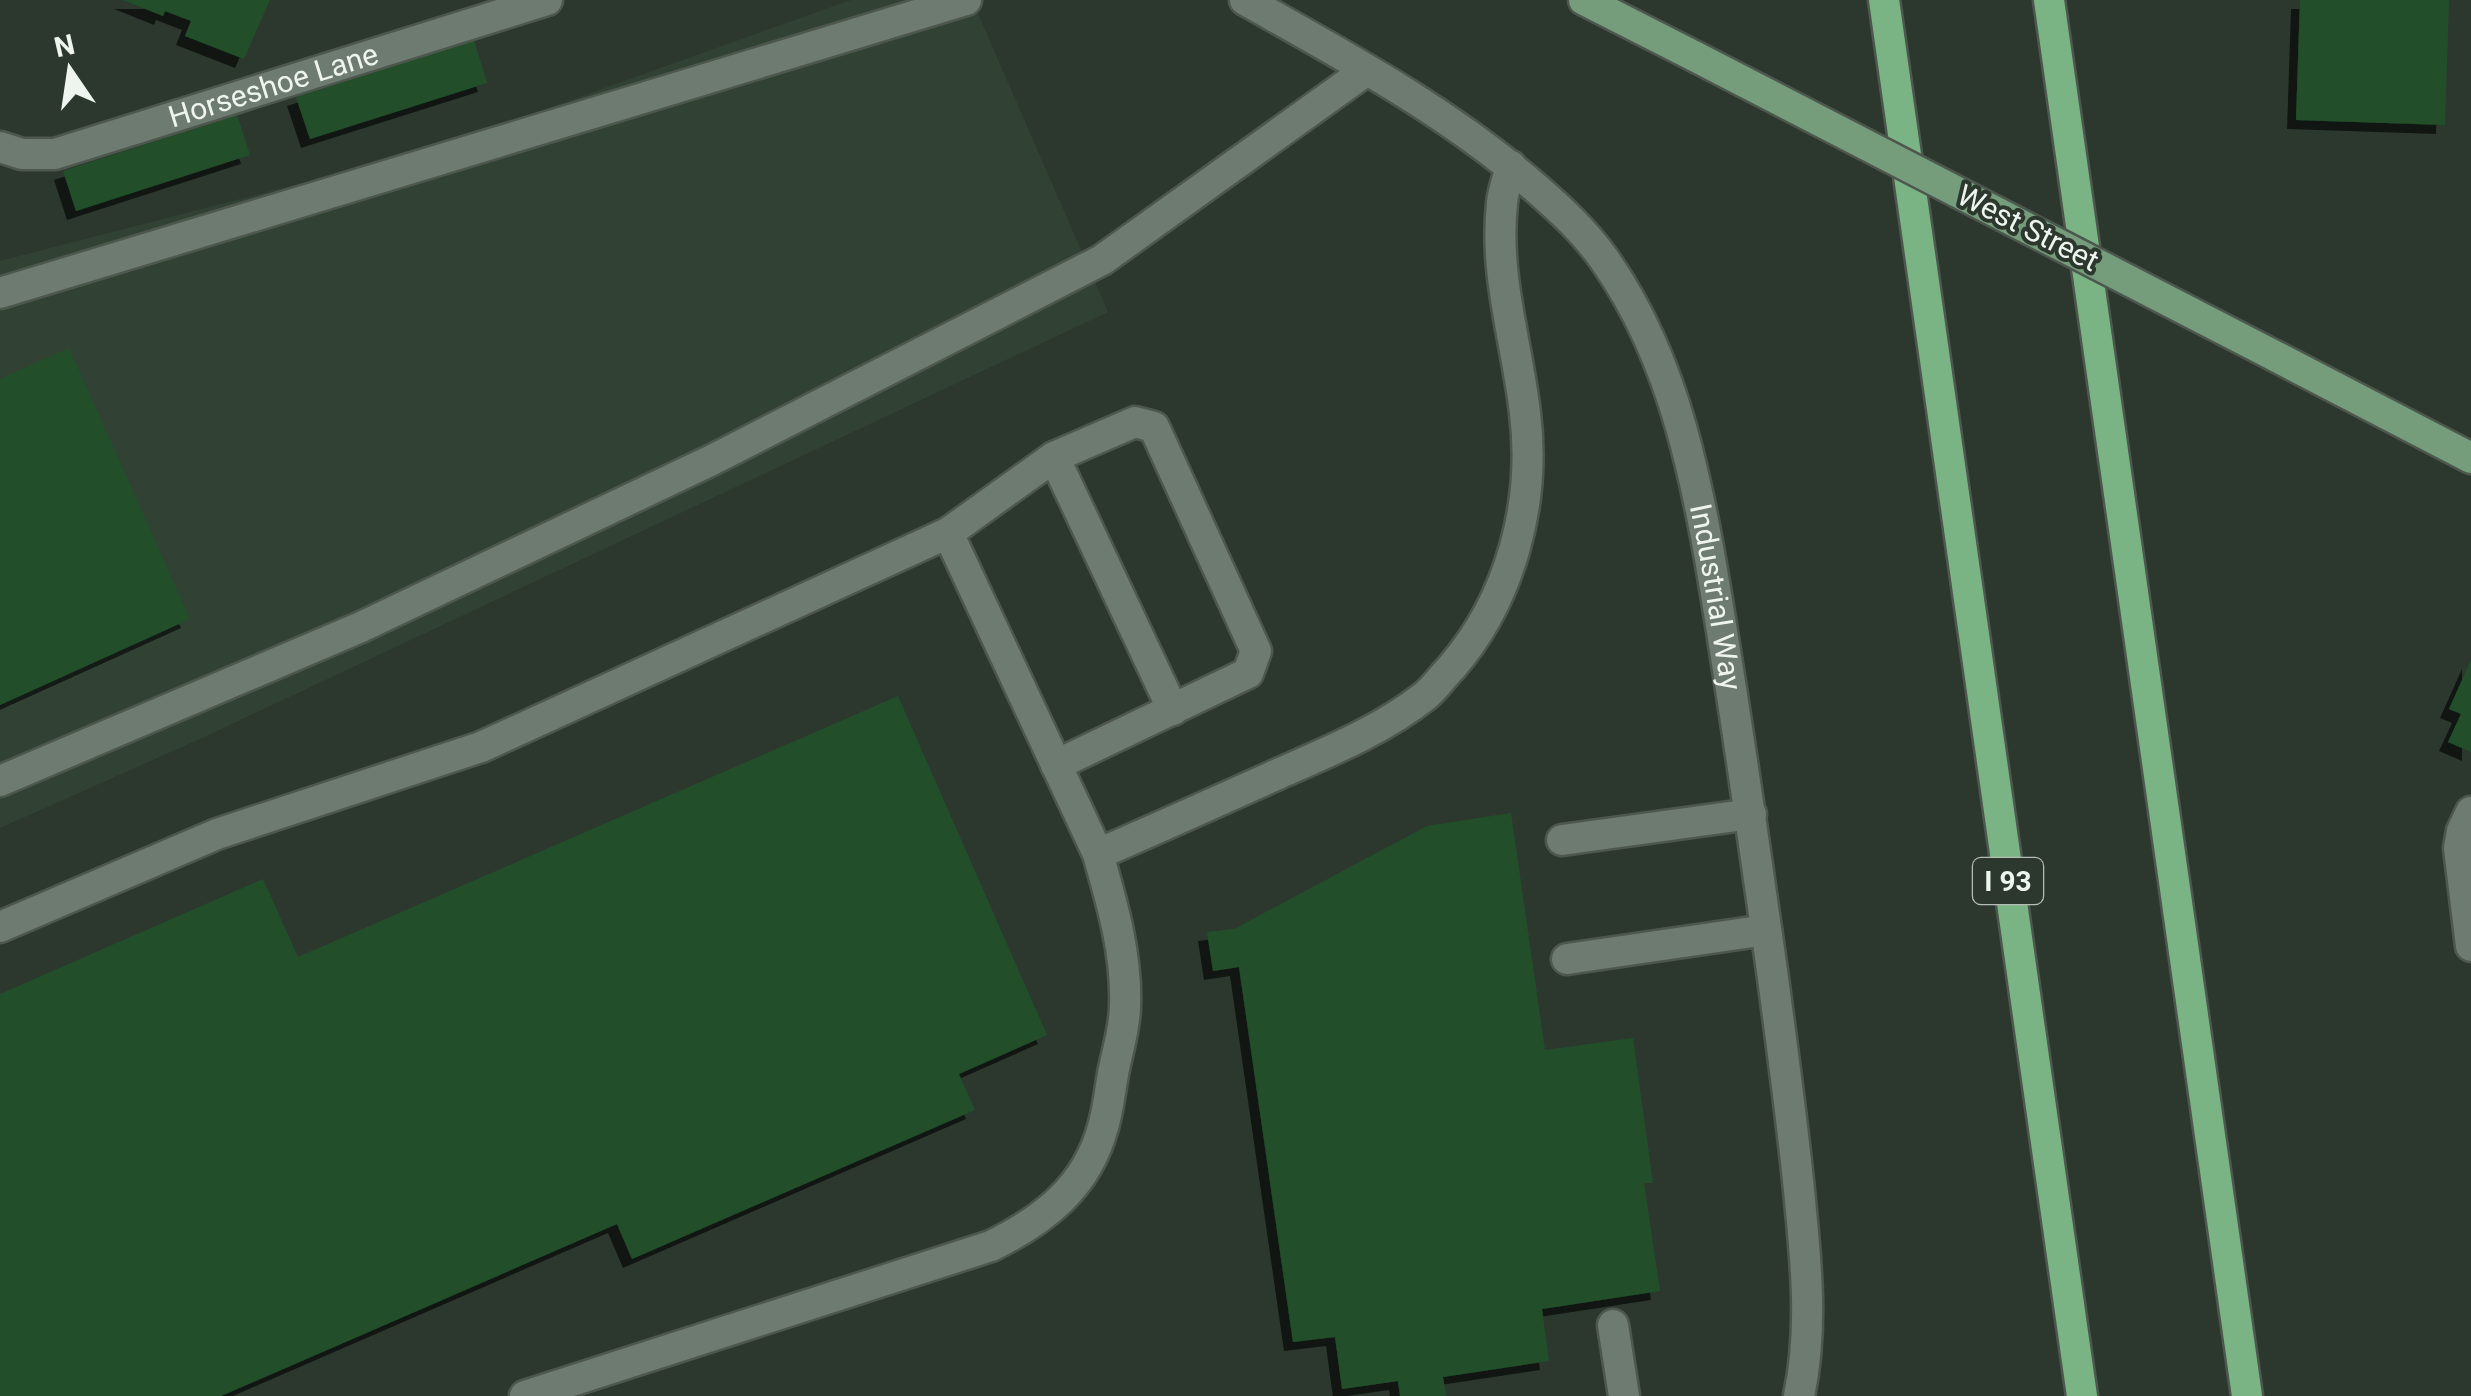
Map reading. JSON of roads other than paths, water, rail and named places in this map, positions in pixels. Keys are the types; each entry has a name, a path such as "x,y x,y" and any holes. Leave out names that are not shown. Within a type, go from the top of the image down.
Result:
{"highway":[{"path":"1871,0 1893,69"},
{"name":"I 93","path":"1884,0 2082,1396"},
{"path":"2048,0 2246,1396"}],"main road":[{"name":"West Street","path":"1584,0 2471,458"}],"street":[{"name":"Horseshoe Lane","path":"0,148 22,154 55,154 547,0"},
{"path":"0,293 966,0"},
{"name":"Industrial Way","path":"1245,0 1419,100 1511,166 1558,208 1604,259 1640,315 1665,376 1681,426 1711,562 1751,814 1795,1147 1806,1262 1807,1346 1799,1396"},
{"path":"0,781 378,618 712,460 1102,260 1367,70"},
{"path":"1098,854 1383,724 1427,694 1468,648 1497,598 1518,538 1528,473 1526,415 1502,280 1502,200 1511,166"},
{"path":"0,926 217,834 481,747 948,533 1054,458 1134,422 1154,428 1256,651 1248,673 1056,765"},
{"path":"1054,458 1173,710"},
{"path":"525,1396 991,1246 1039,1220 1059,1203 1076,1183 1103,1129 1126,1007 1114,910 1098,854 948,533"},
{"path":"2471,812 2459,842 2471,946"},
{"path":"1562,840 1751,814"},
{"path":"1567,959 1766,930"},
{"path":"1612,1325 1624,1396"}]}
